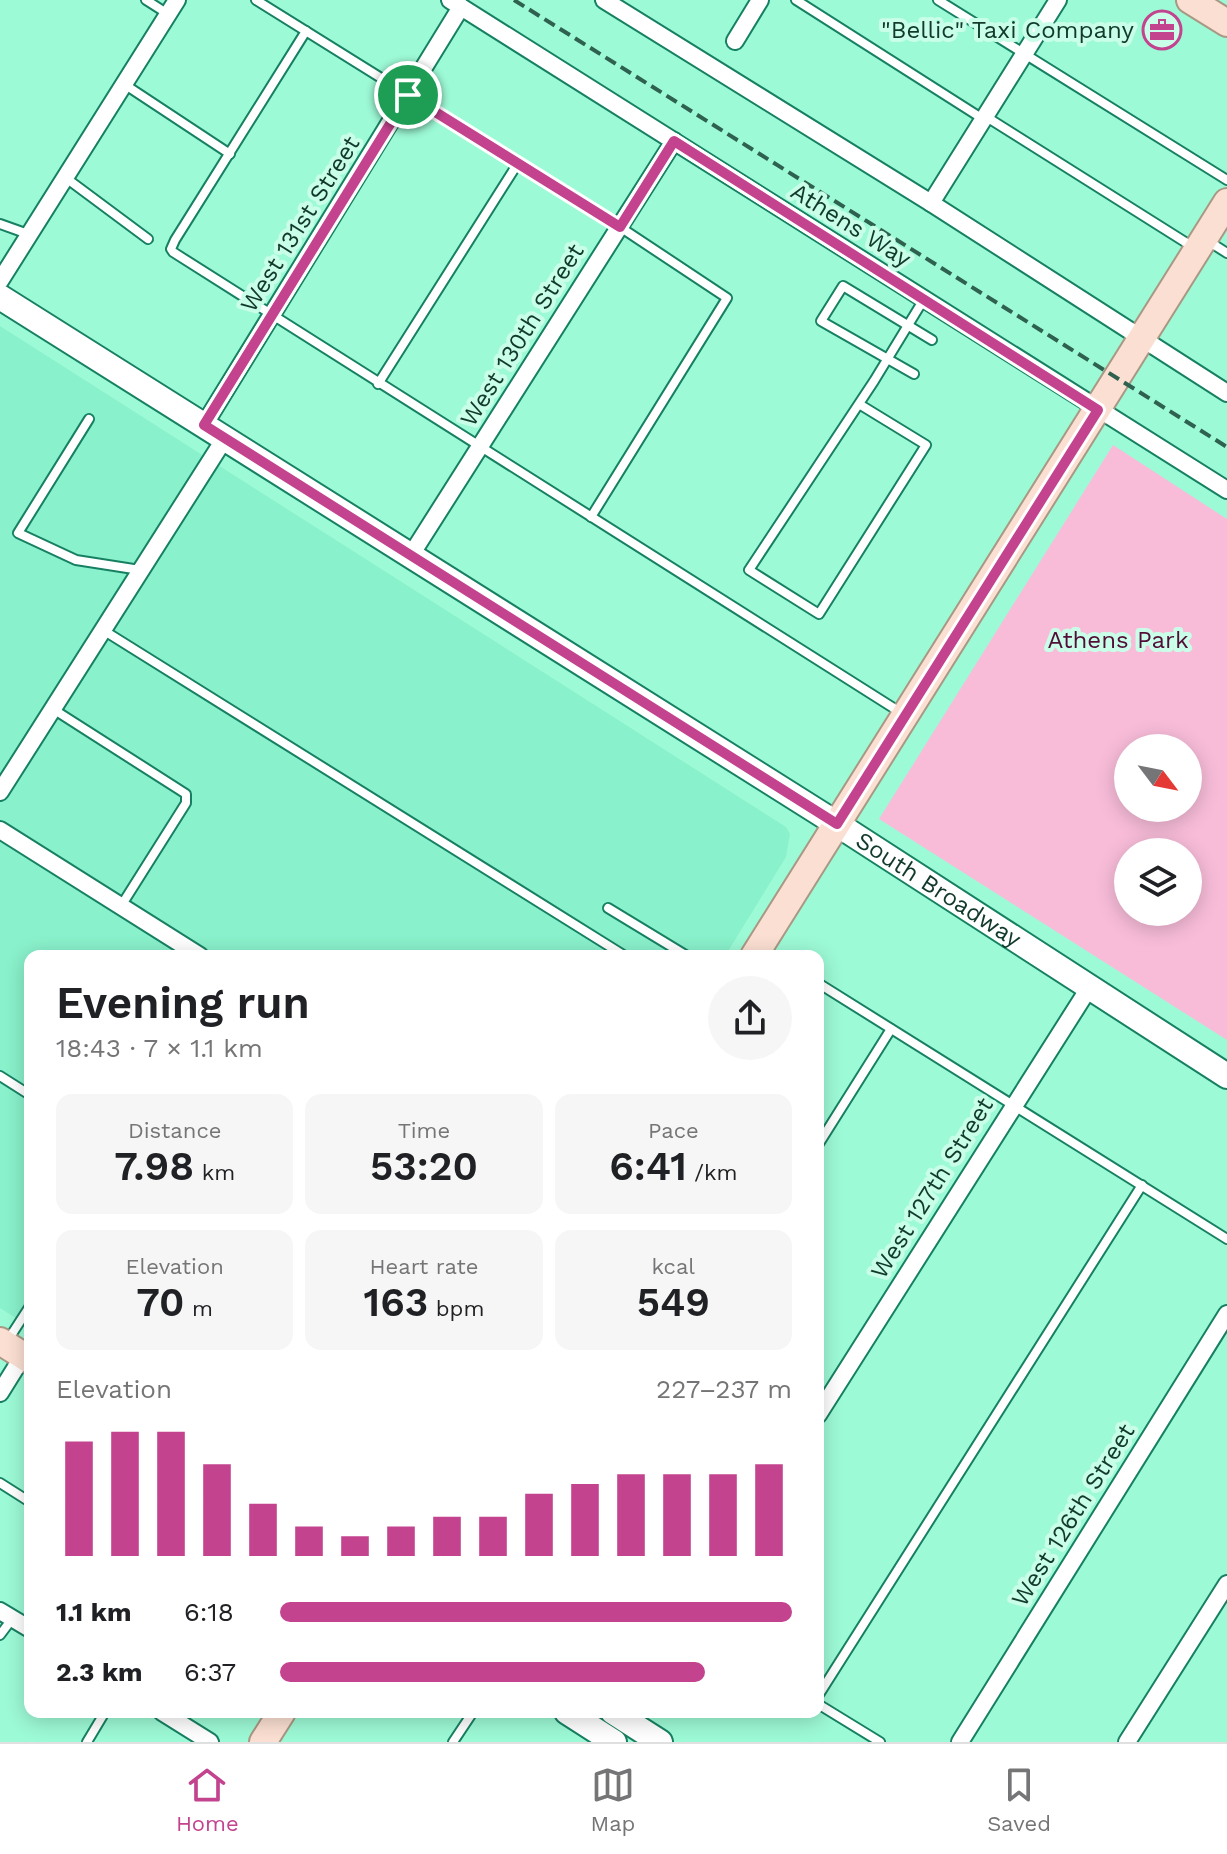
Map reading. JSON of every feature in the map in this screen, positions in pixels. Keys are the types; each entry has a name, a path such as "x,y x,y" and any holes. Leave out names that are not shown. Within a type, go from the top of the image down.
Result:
{"main road":[{"path":"1190,0 1227,23"},
{"path":"761,950 1227,202"},
{"name":"South Broadway","path":"0,297 837,824 1227,1076"},
{"path":"263,1742 278,1718"},
{"path":"576,1718 613,1742"},
{"path":"628,1718 660,1742"}],"street":[{"path":"604,0 931,203 1227,393"},
{"path":"735,41 760,0"},
{"path":"931,203 1058,0"},
{"name":"West 131st Street","path":"204,425 408,95 455,4"},
{"name":"Athens Way","path":"455,4 1227,490"},
{"path":"0,281 173,7"},
{"name":"West 130th Street","path":"411,555 674,141"},
{"path":"0,792 225,438"},
{"path":"0,830 191,950"},
{"name":"West 127th Street","path":"824,1405 1089,988"},
{"name":"West 126th Street","path":"960,1742 1227,1314"},
{"path":"0,1393 15,1350"},
{"path":"1127,1742 1227,1584"},
{"path":"6,1615 24,1626"},
{"path":"172,1718 210,1742"},
{"path":"613,1742 623,1718"}],"lane":[{"path":"146,0 173,7"},
{"path":"256,0 620,227 727,298 591,517"},
{"path":"796,0 984,118 1201,244 1227,253"},
{"path":"938,0 1227,180"},
{"path":"306,31 171,249 173,252 905,715"},
{"path":"124,84 230,154"},
{"path":"378,384 518,163"},
{"path":"65,177 148,239"},
{"path":"0,224 29,235"},
{"path":"914,374 821,321 843,286 932,340"},
{"path":"859,404 926,445 819,614 749,570 924,299"},
{"path":"89,419 18,533 76,560 140,570"},
{"path":"102,629 615,950"},
{"path":"53,709 186,794 186,803 121,906"},
{"path":"608,908 677,950"},
{"path":"824,987 1227,1239"},
{"path":"824,1135 891,1029"},
{"path":"0,1076 24,1091"},
{"path":"824,1687 1142,1185"},
{"path":"15,1350 24,1324"},
{"path":"0,1483 24,1498"},
{"path":"0,1635 6,1615"},
{"path":"824,1708 880,1742"},
{"path":"87,1742 101,1718"},
{"path":"453,1742 469,1718"}],"shaded area":[{"path":"0,326 786,827 790,834 786,857 729,950 24,950 24,1323 0,1308"}],"green space":[{"name":"Athens Park","path":"1113,445 1227,519 1227,1040 879,819"}],"railway":[{"path":"514,0 1227,447"}],"place":[{"name":"\"Bellic\" Taxi Company","path":"1162,30"}],"route":[{"path":"408,95 620,227 674,141 1098,410 837,824 204,425 408,95"}]}
